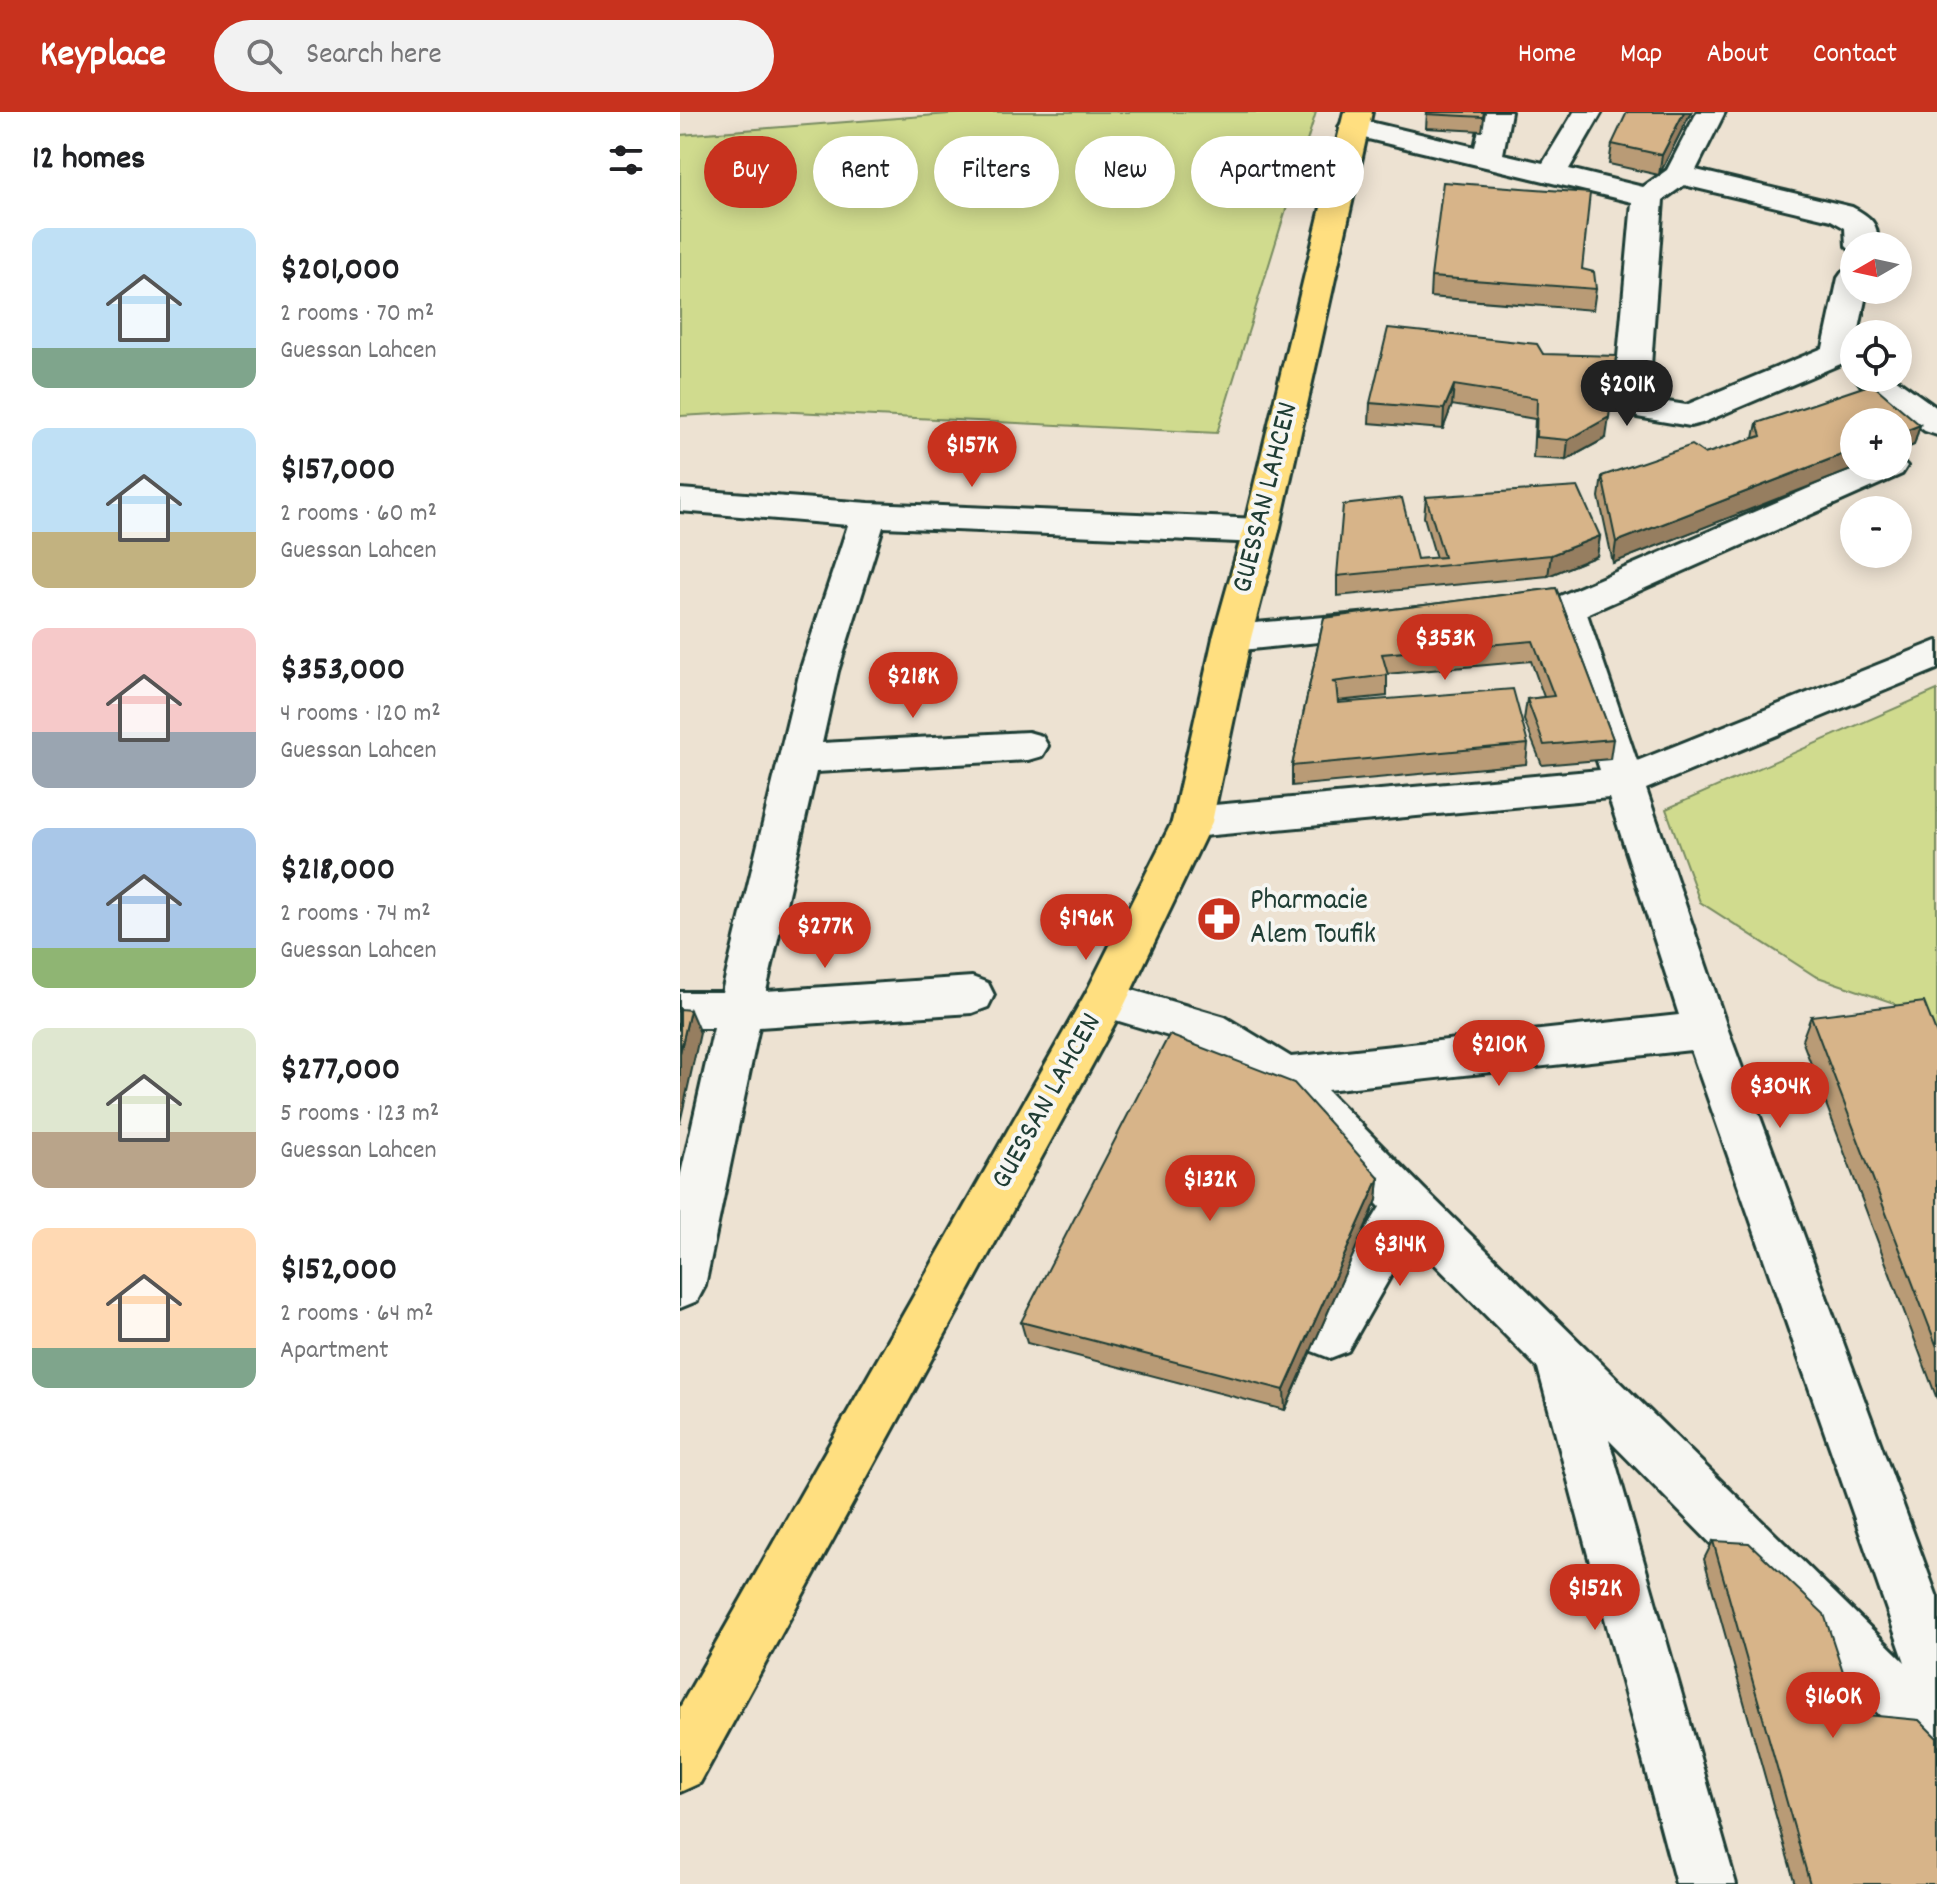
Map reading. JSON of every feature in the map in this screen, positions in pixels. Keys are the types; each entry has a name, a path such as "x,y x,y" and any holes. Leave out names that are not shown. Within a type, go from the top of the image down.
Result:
{"main road":[{"name":"GUESSAN LAHCEN","path":"680,1763 1105,1000 1192,822 1232,638 1373,121"}],"street":[{"path":"1487,160 1497,112"},
{"path":"1551,175 1588,112"},
{"path":"1373,121 1487,160 1648,197 1679,175 1711,112"},
{"path":"1679,175 1841,213 1859,223 1862,232"},
{"path":"1648,197 1633,379 1649,410 1690,416 1840,361"},
{"path":"1892,392 1937,424"},
{"path":"1912,456 1937,445"},
{"path":"1507,613 1566,608 1858,480"},
{"path":"680,500 869,515 1261,531"},
{"path":"680,1286 819,671 869,515"},
{"path":"1566,608 1706,1030 1937,1673"},
{"path":"1232,638 1415,621"},
{"path":"1192,822 1625,782 1937,654"},
{"path":"801,758 1028,746"},
{"path":"680,1010 740,1010 972,995"},
{"path":"1105,1000 1209,1030 1285,1076 1560,1359 1937,1733"},
{"path":"1285,1076 1706,1030"},
{"path":"1330,1335 1407,1204"},
{"path":"1560,1359 1706,1884"}],"green space":[{"path":"975,112 1316,112 1309,136 1191,136 1191,208 1286,208 1217,433 774,411 680,416 680,135"},
{"path":"1937,690 1937,1055 1894,1003 1815,976 1700,902 1666,809"}],"building":[{"path":"1427,112 1484,112 1483,117"},
{"path":"1627,112 1684,112 1662,155 1612,144"},
{"path":"1443,182 1590,193 1582,269 1594,272 1596,289 1431,277"},
{"path":"1388,328 1537,344 1543,354 1617,356 1609,417 1568,440 1536,437 1537,398 1454,385 1444,409 1370,403"},
{"path":"1848,392 1881,392 1900,408 1840,408 1840,455 1616,542 1602,476 1692,445 1705,454 1761,436 1757,423"},
{"path":"1912,418 1920,425 1912,428"},
{"path":"1578,487 1600,536 1551,555 1337,576 1343,505 1402,498 1417,559 1444,557 1426,497"},
{"path":"1556,588 1613,739 1544,745 1527,699 1554,696 1533,641 1382,654 1388,675 1332,682 1336,683 1338,703 1513,689 1528,744 1292,766 1324,618"},
{"path":"1924,1002 1937,1035 1937,1347 1811,1016"},
{"path":"680,1009 690,1010 680,1053"},
{"path":"1169,1035 1294,1083 1379,1178 1284,1390 1021,1322"},
{"path":"1713,1541 1749,1543 1824,1614 1857,1714 1919,1720 1937,1738 1937,1884 1810,1884"}],"place":[{"name":"Pharmacie Alem Toufik","path":"1219,919"}]}
